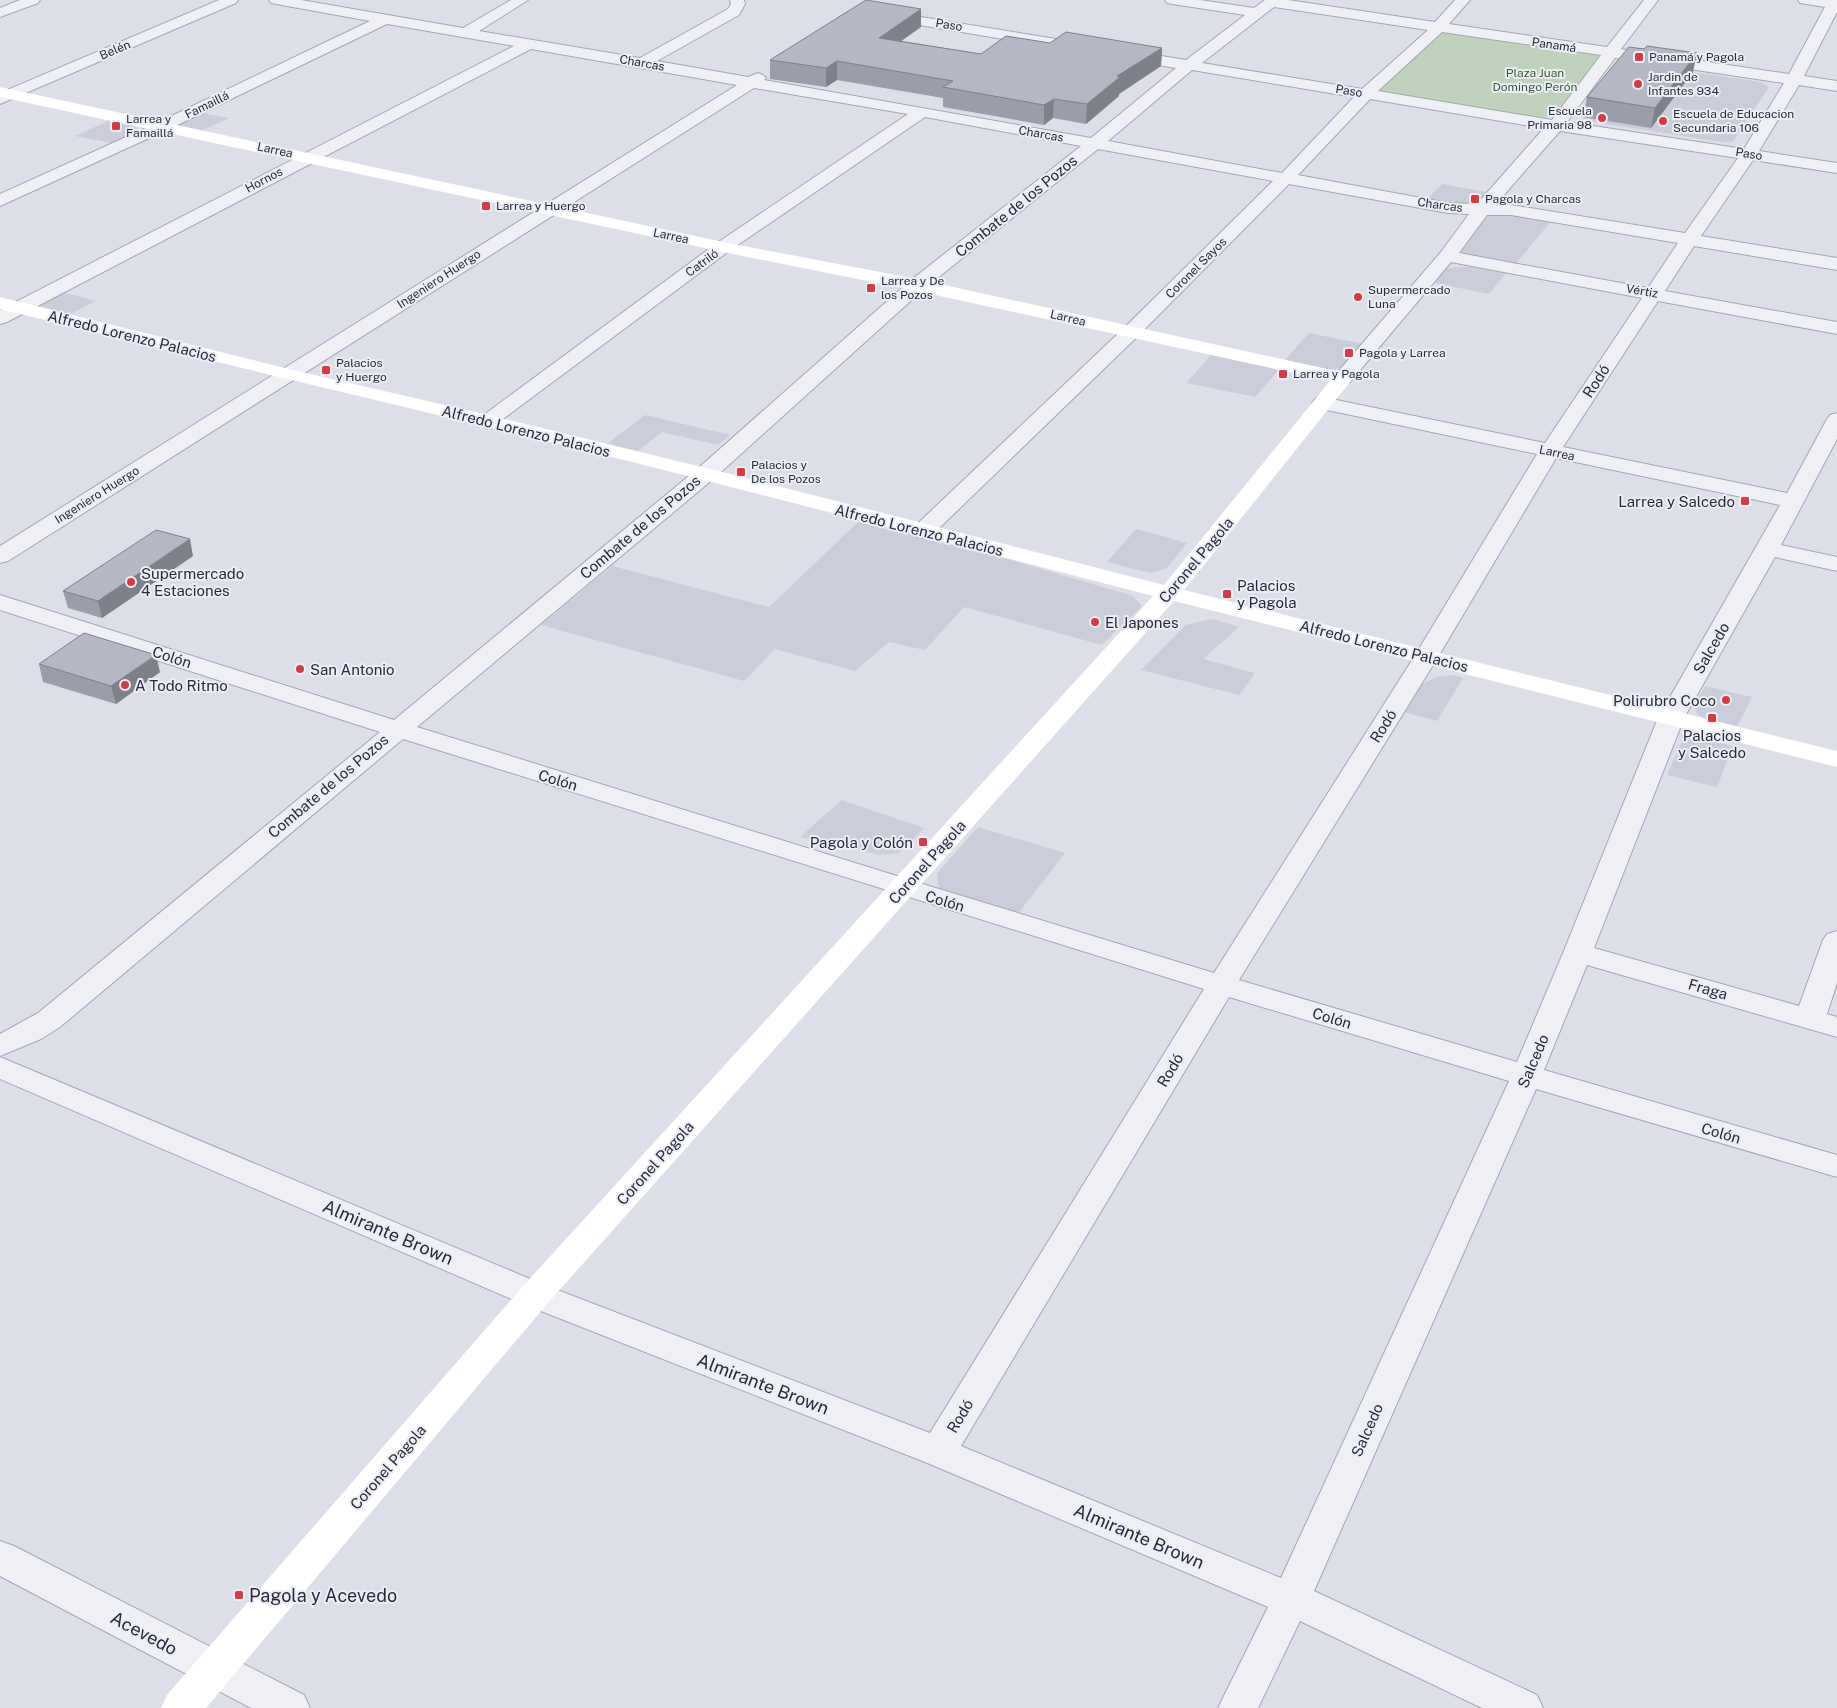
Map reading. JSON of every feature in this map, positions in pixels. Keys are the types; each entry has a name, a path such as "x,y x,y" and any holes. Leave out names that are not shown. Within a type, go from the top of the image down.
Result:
{"street":[{"path":"0,13 33,0"},
{"name":"Belén","path":"4,95 231,0"},
{"name":"Charcas","path":"281,0 922,112 1448,208 1510,210 1837,264"},
{"path":"465,33 521,0"},
{"path":"643,63 734,12 738,4 737,0"},
{"path":"1172,0 1257,13"},
{"name":"Coronel Sayos","path":"923,531 1131,332 1286,178 1366,94 1438,28 1463,0"},
{"name":"Coronel Pagola","path":"182,1708 535,1294 1169,593 1322,403 1447,256 1482,209 1556,125 1651,0"},
{"path":"1805,0 1835,4"},
{"name":"Combate de los Pozos","path":"0,1046 30,1032 49,1020 396,729 704,475 917,285 1095,143 1190,64 1273,1"},
{"name":"Panamá","path":"1273,1 1438,28 1837,86"},
{"name":"Rodó","path":"938,1452 1222,984 1426,657 1550,451 1689,240 1749,154 1794,80 1835,4"},
{"name":"Paso","path":"870,12 1556,125 1837,168"},
{"name":"Famaillá","path":"0,201 163,126 385,19"},
{"name":"Hornos","path":"0,318 529,44"},
{"name":"Ingeniero Huergo","path":"0,556 767,72"},
{"name":"Larrea","path":"4,95 163,126 723,247 917,285 1343,378"},
{"name":"Catriló","path":"488,421 723,247 922,112"},
{"name":"Vértiz","path":"1447,256 1837,328"},
{"name":"Alfredo Lorenzo Palacios","path":"0,303 289,375 488,421 1837,759"},
{"name":"Larrea","path":"1322,403 1792,501"},
{"name":"Salcedo","path":"1238,1708 1291,1599 1526,1077 1671,718 1768,549 1792,501 1828,450 1837,419"},
{"path":"1768,549 1837,564"},
{"name":"Colón","path":"0,602 903,889 1526,1077 1837,1166"},
{"path":"1823,1023 1837,940"},
{"name":"Fraga","path":"1578,952 1823,1023"},
{"name":"Almirante Brown","path":"0,1067 535,1294 938,1452 1291,1599 1523,1708"},
{"name":"Acevedo","path":"0,1557 290,1708"}],"shaded area":[{"path":"1634,64 1761,82 1769,87 1733,141 1722,142 1587,121 1583,117 1626,66"},
{"path":"201,113 229,118 201,131 177,125"},
{"path":"108,121 136,127 140,131 116,144 75,136"},
{"path":"1442,184 1486,192 1476,204 1471,205 1457,205 1427,199"},
{"path":"1502,213 1551,221 1515,265 1460,252 1486,217"},
{"path":"1471,267 1506,273 1489,294 1435,283 1446,269"},
{"path":"62,292 96,301 69,315 40,306"},
{"path":"1309,333 1363,344 1343,367 1335,369 1325,369 1285,360"},
{"path":"1213,353 1281,367 1255,397 1186,383"},
{"path":"645,415 730,435 718,445 662,432 634,454 604,446"},
{"path":"858,522 1011,560 1133,596 1142,606 1102,645 964,607 925,650 889,642 855,671 775,649 744,681 541,625 612,566 769,607"},
{"path":"1136,529 1187,543 1167,568 1151,573 1107,562"},
{"path":"1212,619 1239,627 1203,659 1255,673 1239,695 1141,670 1186,625"},
{"path":"1454,675 1463,678 1437,721 1404,712 1422,684 1436,677"},
{"name":"Polirubro Coco","path":"1705,686 1752,697 1737,727 1707,720 1697,714 1694,706"},
{"path":"1696,737 1733,746 1717,787 1667,775 1682,741 1687,738"},
{"path":"842,800 924,828 899,853 880,855 800,837"},
{"path":"978,827 1065,853 1017,915 948,896 939,889 937,873"}],"green space":[{"name":"Plaza Juan Domingo Perón","path":"1443,31 1598,54 1602,58 1555,114 1547,117 1537,118 1388,94 1380,91 1380,87 1439,32"}],"building":[{"path":"866,0 921,9 879,38 981,54 1006,36 1050,43 1066,32 1162,48 1117,76 1120,77 1087,104 1054,99 1044,105 943,87 953,81 837,61 826,68 770,60"},
{"path":"1647,46 1697,53 1655,108 1587,97 1629,47 1644,49"},
{"path":"156,530 190,539 98,601 63,591"},
{"path":"84,633 156,655 111,686 39,664"}],"place":[{"name":"Panamá y Pagola","path":"1639,57"},
{"name":"Jardin de Infantes 934","path":"1638,84"},
{"name":"Escuela Primaria 98","path":"1602,118"},
{"name":"Escuela de Educacion Secundaria 106","path":"1663,121"},
{"name":"Larrea y Famaillá","path":"116,126"},
{"name":"Pagola y Charcas","path":"1475,199"},
{"name":"Larrea y Huergo","path":"486,206"},
{"name":"Larrea y De los Pozos","path":"871,288"},
{"name":"Supermercado Luna","path":"1358,297"},
{"name":"Pagola y Larrea","path":"1349,353"},
{"name":"Palacios y Huergo","path":"326,370"},
{"name":"Larrea y Pagola","path":"1283,374"},
{"name":"Palacios y De los Pozos","path":"741,472"},
{"name":"Larrea y Salcedo","path":"1745,501"},
{"name":"Supermercado 4 Estaciones","path":"131,582"},
{"name":"Palacios y Pagola","path":"1227,594"},
{"name":"El Japones","path":"1095,622"},
{"name":"San Antonio","path":"300,669"},
{"name":"A Todo Ritmo","path":"125,685"},
{"name":"Polirubro Coco","path":"1726,700"},
{"name":"Palacios y Salcedo","path":"1712,718"},
{"name":"Pagola y Colón","path":"923,842"},
{"name":"Pagola y Acevedo","path":"239,1595"}]}
